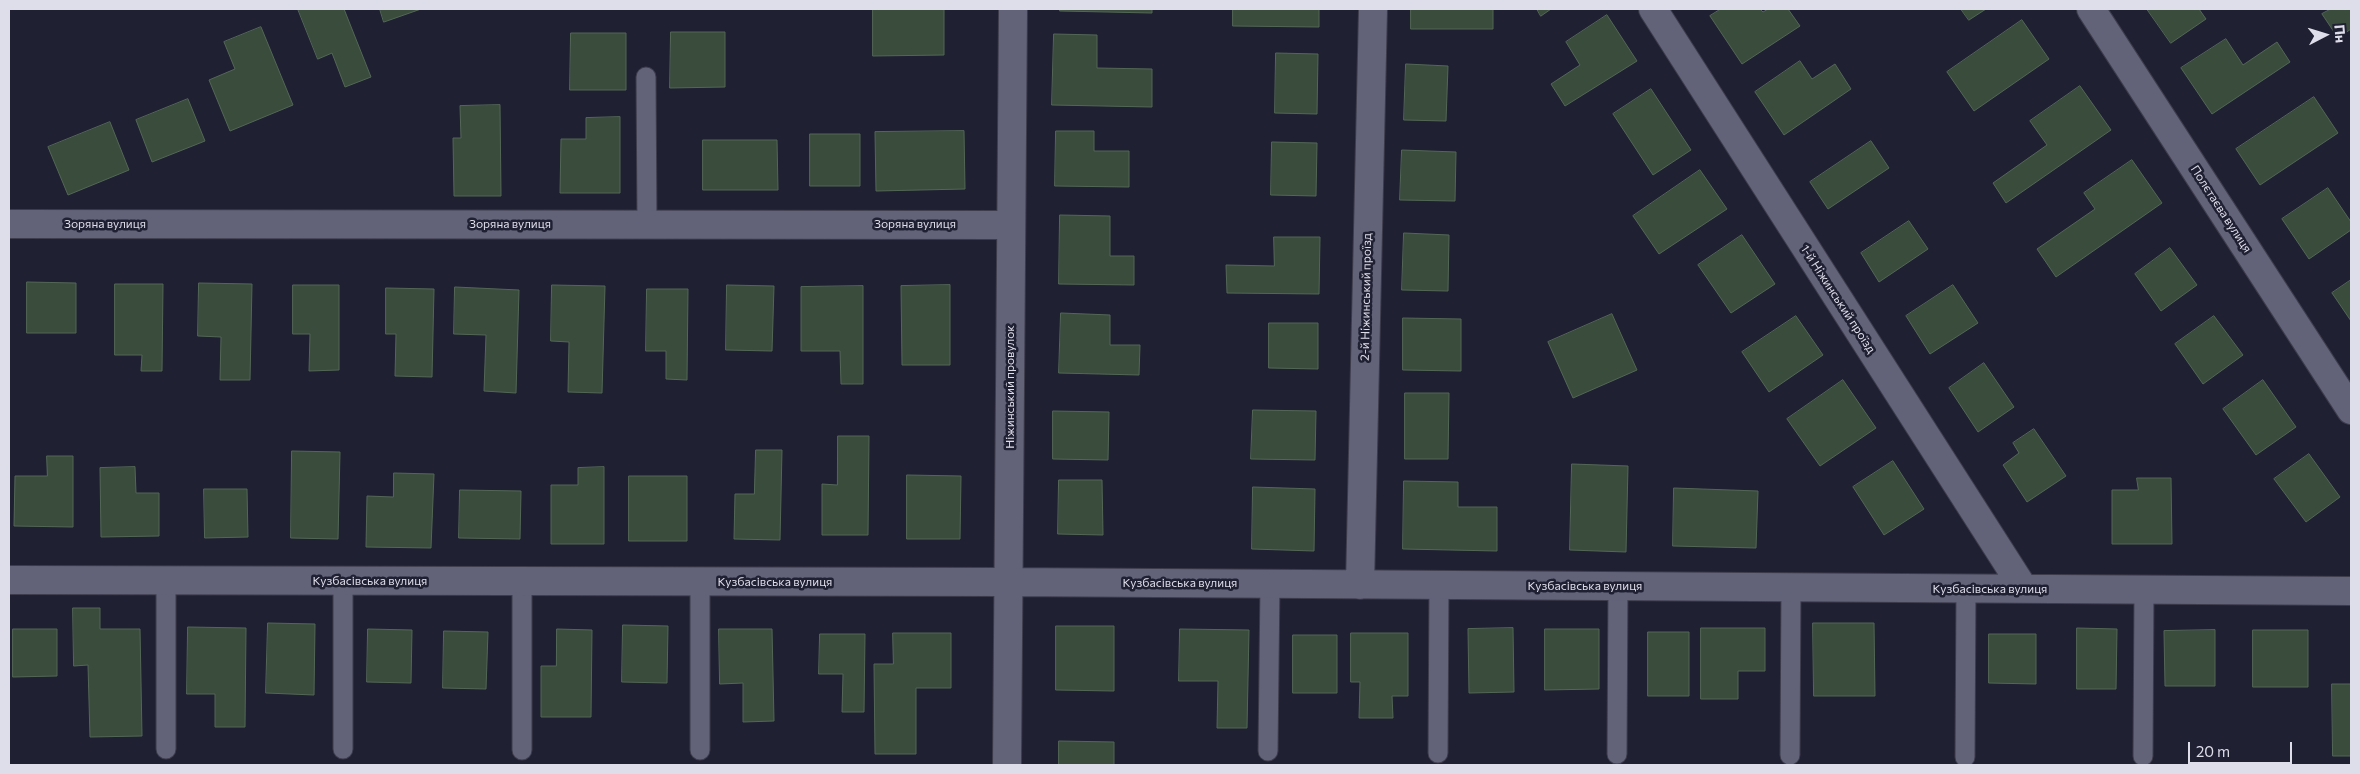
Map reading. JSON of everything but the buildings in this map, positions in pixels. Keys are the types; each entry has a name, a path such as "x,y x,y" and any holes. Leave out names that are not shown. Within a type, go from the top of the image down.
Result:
{"street":[{"name":"Ніжинський провулок","path":"1007,765 1013,9"},
{"name":"2-й Ніжинський проїзд","path":"1360,585 1372,9"},
{"name":"1-й Ніжинський проїзд","path":"1653,9 2024,589"},
{"name":"Полєтаєва вулиця","path":"2091,9 2351,410"},
{"name":"Зоряна вулиця","path":"9,224 1011,225"},
{"name":"Кузбасівська вулиця","path":"9,580 1008,582 2351,591"}],"lane":[{"path":"646,77 647,224"},
{"path":"166,580 166,749"},
{"path":"343,580 343,749"},
{"path":"522,581 522,750"},
{"path":"700,582 700,750"},
{"path":"1268,752 1270,584"},
{"path":"1438,753 1439,585"},
{"path":"1618,586 1618,754"},
{"path":"1790,755 1791,588"},
{"path":"1965,756 1966,589"},
{"path":"2143,756 2144,590"}]}
